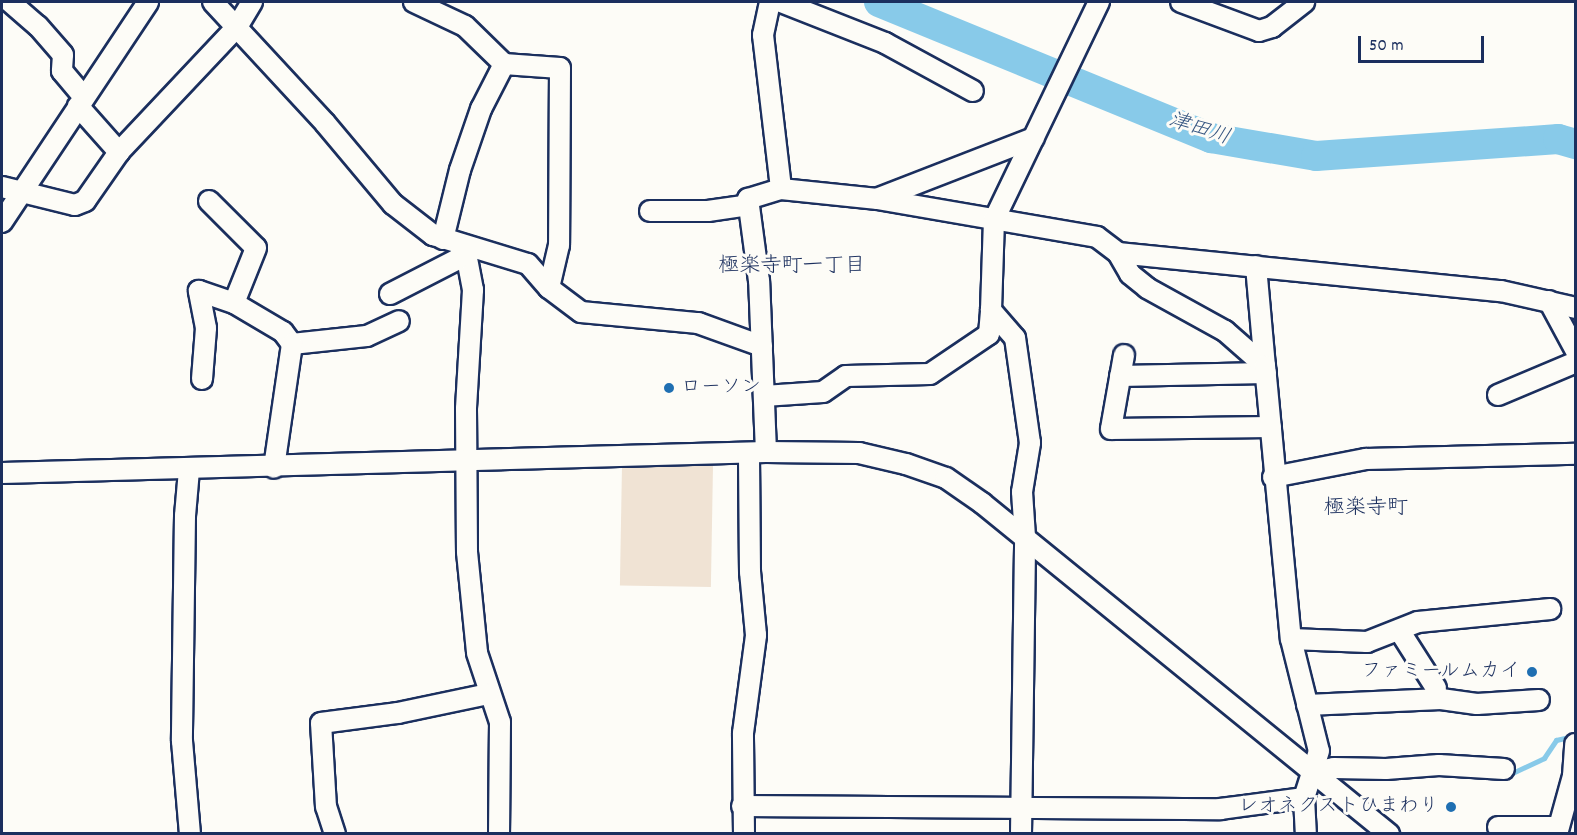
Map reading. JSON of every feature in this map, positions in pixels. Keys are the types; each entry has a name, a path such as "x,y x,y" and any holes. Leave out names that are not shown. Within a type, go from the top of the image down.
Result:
{"street":[{"path":"10,2 38,26 63,55 62,71 119,152"},
{"path":"2,222 11,189 81,101 148,2"},
{"path":"213,2 326,123 393,204 443,238 465,248 506,255 528,264 549,288 580,312 698,323 762,346"},
{"path":"11,189 75,205 85,201 119,152 237,27 252,2"},
{"path":"414,2 465,26 504,64 560,68 559,245 549,288"},
{"path":"771,2 763,35 781,189"},
{"path":"781,2 885,43 973,91"},
{"path":"764,396 823,392 846,376 930,374 989,334 994,220 1099,2"},
{"path":"1181,2 1259,31 1272,27 1304,2"},
{"path":"443,238 460,170 481,109 504,64"},
{"path":"877,199 1034,138"},
{"path":"744,834 743,733 756,635 750,572 757,453 764,396 762,346 748,199 781,189 877,199 1097,237 1118,253 1130,274 1147,288 1225,331 1266,370"},
{"path":"209,201 237,221 256,248 234,303"},
{"path":"650,211 708,211 749,205"},
{"path":"390,294 458,259 465,248"},
{"path":"465,248 473,290 466,409 469,461 467,552 477,652 488,694 500,722 500,834"},
{"path":"1118,253 1501,291 1575,308"},
{"path":"1256,266 1271,427 1273,477 1291,639 1318,752 1314,772 1304,798 1306,834"},
{"path":"202,379 206,328 199,291 234,303 283,332 292,344 274,468"},
{"path":"1550,301 1575,351"},
{"path":"991,310 1015,338 1030,443 1022,492 1025,537 1021,834"},
{"path":"292,344 368,341 399,321"},
{"path":"1124,355 1111,429 1271,427"},
{"path":"1498,395 1575,362"},
{"path":"1120,376 1266,370"},
{"path":"2,473 274,468 757,453 860,453 906,464 946,478 1025,537 1389,834"},
{"path":"1273,477 1366,459 1575,454"},
{"path":"189,470 184,516 182,741 190,834"},
{"path":"1291,639 1367,642 1418,622 1550,609"},
{"path":"1399,630 1436,688"},
{"path":"335,834 327,807 321,723 398,713 488,694"},
{"path":"1307,705 1405,708 1441,699 1477,711 1539,700"},
{"path":"1498,827 1557,830 1565,776 1575,744"},
{"path":"1314,772 1411,760 1439,765 1504,769"},
{"path":"742,806 1220,809 1304,798"}],"shaded area":[{"path":"622,464 713,466 711,587 620,585"}],"waterway":[{"name":"津田川","path":"879,2 1211,138 1316,156 1558,139 1576,144"},
{"path":"1508,775 1544,758 1556,740 1574,736"}],"place":[{"name":"ローソン","path":"669,388"},
{"name":"ファミールムカイ","path":"1532,672"},
{"name":"レオネクストひまわり","path":"1451,807"}],"district":[{"name":"極楽寺町一丁目","path":"792,267"},
{"name":"極楽寺町","path":"1366,509"}]}
